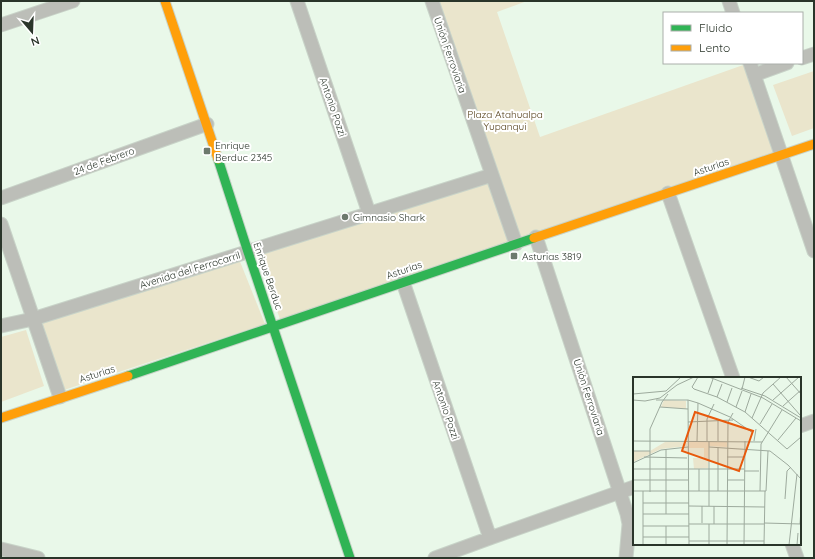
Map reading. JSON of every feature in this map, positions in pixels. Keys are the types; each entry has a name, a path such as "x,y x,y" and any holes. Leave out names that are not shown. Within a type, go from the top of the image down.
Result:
{"street":[{"path":"1,26 73,1"},
{"name":"Enrique Berduc","path":"165,1 350,558"},
{"name":"Antonio Pozzi","path":"297,1 369,213"},
{"name":"Unión Ferroviaria","path":"432,1 516,244"},
{"path":"729,1 733,12"},
{"path":"803,58 814,54"},
{"path":"781,64 752,69 814,252"},
{"name":"24 de Febrero","path":"1,198 207,124"},
{"name":"Asturias","path":"1,418 814,144"},
{"name":"Avenida del Ferrocarril","path":"1,326 33,319 492,175"},
{"path":"668,193 733,377"},
{"path":"1,224 60,398"},
{"name":"Unión Ferroviaria","path":"536,237 621,492 629,524 626,558"},
{"name":"Antonio Pozzi","path":"402,282 490,538"},
{"path":"801,426 814,421"},
{"path":"435,558 633,487"},
{"path":"792,545 797,558"},
{"path":"1,549 38,558"}],"green space":[{"name":"Plaza Atahualpa Yupanqui","path":"437,1 527,1 497,12 540,137 746,64 777,153 517,241"},
{"path":"814,71 814,128 792,136 773,85"},
{"path":"489,179 510,242 280,319 256,253"},
{"path":"239,259 265,324 64,390 40,321"},
{"path":"26,330 44,386 1,402 1,337"}],"traffic: fast":[{"path":"218,159 350,558"},
{"path":"128,376 534,238"}],"traffic: slow":[{"path":"165,1 218,159"},
{"path":"534,238 814,144"},
{"path":"1,418 128,376"}],"place":[{"name":"Enrique Berduc 2345","path":"207,151"},
{"name":"Gimnasio Shark","path":"345,217"},
{"name":"Asturias 3819","path":"514,256"}]}
